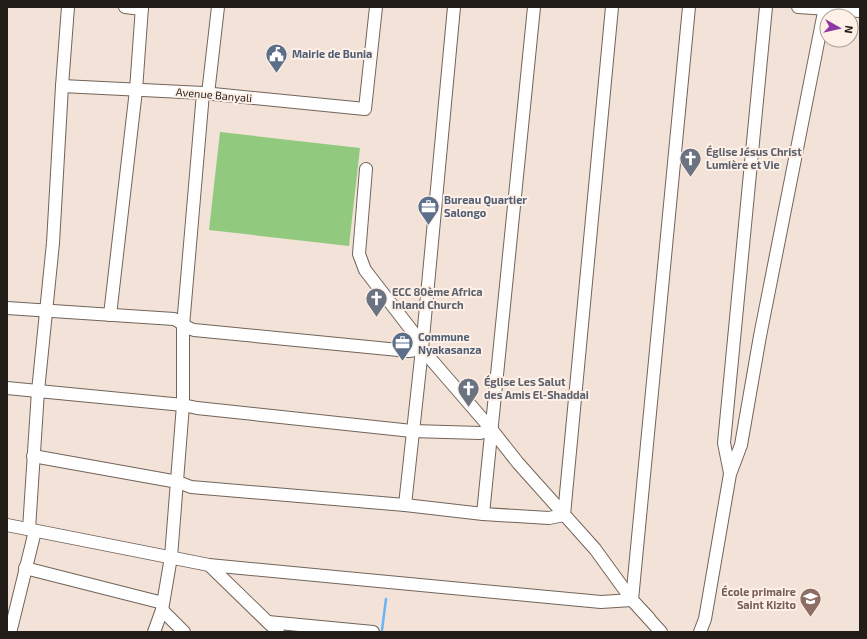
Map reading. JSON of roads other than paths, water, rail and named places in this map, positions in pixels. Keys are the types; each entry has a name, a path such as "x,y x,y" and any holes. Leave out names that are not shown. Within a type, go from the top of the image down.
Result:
{"street":[{"path":"11,630 32,530 38,390 53,243 68,7"},
{"path":"110,315 136,90 142,8 125,7"},
{"path":"154,632 163,607 171,557 183,405 183,326 205,94 218,7"},
{"name":"Avenue Banyali","path":"62,86 205,94 366,109 376,7"},
{"path":"404,505 422,349 454,7"},
{"path":"483,514 534,7"},
{"path":"564,515 612,7"},
{"path":"632,600 689,7"},
{"path":"730,474 724,443 766,7"},
{"path":"798,7 824,7 860,11"},
{"path":"700,632 705,619 730,474 741,445 760,336 824,7"},
{"path":"366,169 359,254 365,270 416,336 422,349 492,430 518,463 595,549 632,600 661,632"},
{"path":"7,308 174,319 188,328 202,330 409,351 422,349"},
{"path":"7,388 183,405 197,408 412,431 480,433 492,430"},
{"path":"34,456 178,482 191,487 404,505 483,514 549,518 564,515"},
{"path":"7,525 209,565 601,602 632,600"},
{"path":"209,565 278,632"},
{"path":"25,568 163,607 184,632"},
{"path":"268,622 373,632"}],"waterway":[{"path":"382,630 386,599"}],"place":[{"name":"Mairie de Bunia","path":"277,74"},
{"name":"Église Jésus Christ Lumière et Vie","path":"691,178"},
{"name":"Bureau Quartier Salongo","path":"429,226"},
{"name":"ECC 80ème Africa Inland Church","path":"376,318"},
{"name":"Commune Nyakasanza","path":"402,362"},
{"name":"Église Les Salut des Amis El-Shaddai","path":"468,408"},
{"name":"École primaire Saint Kizito","path":"811,618"}]}
